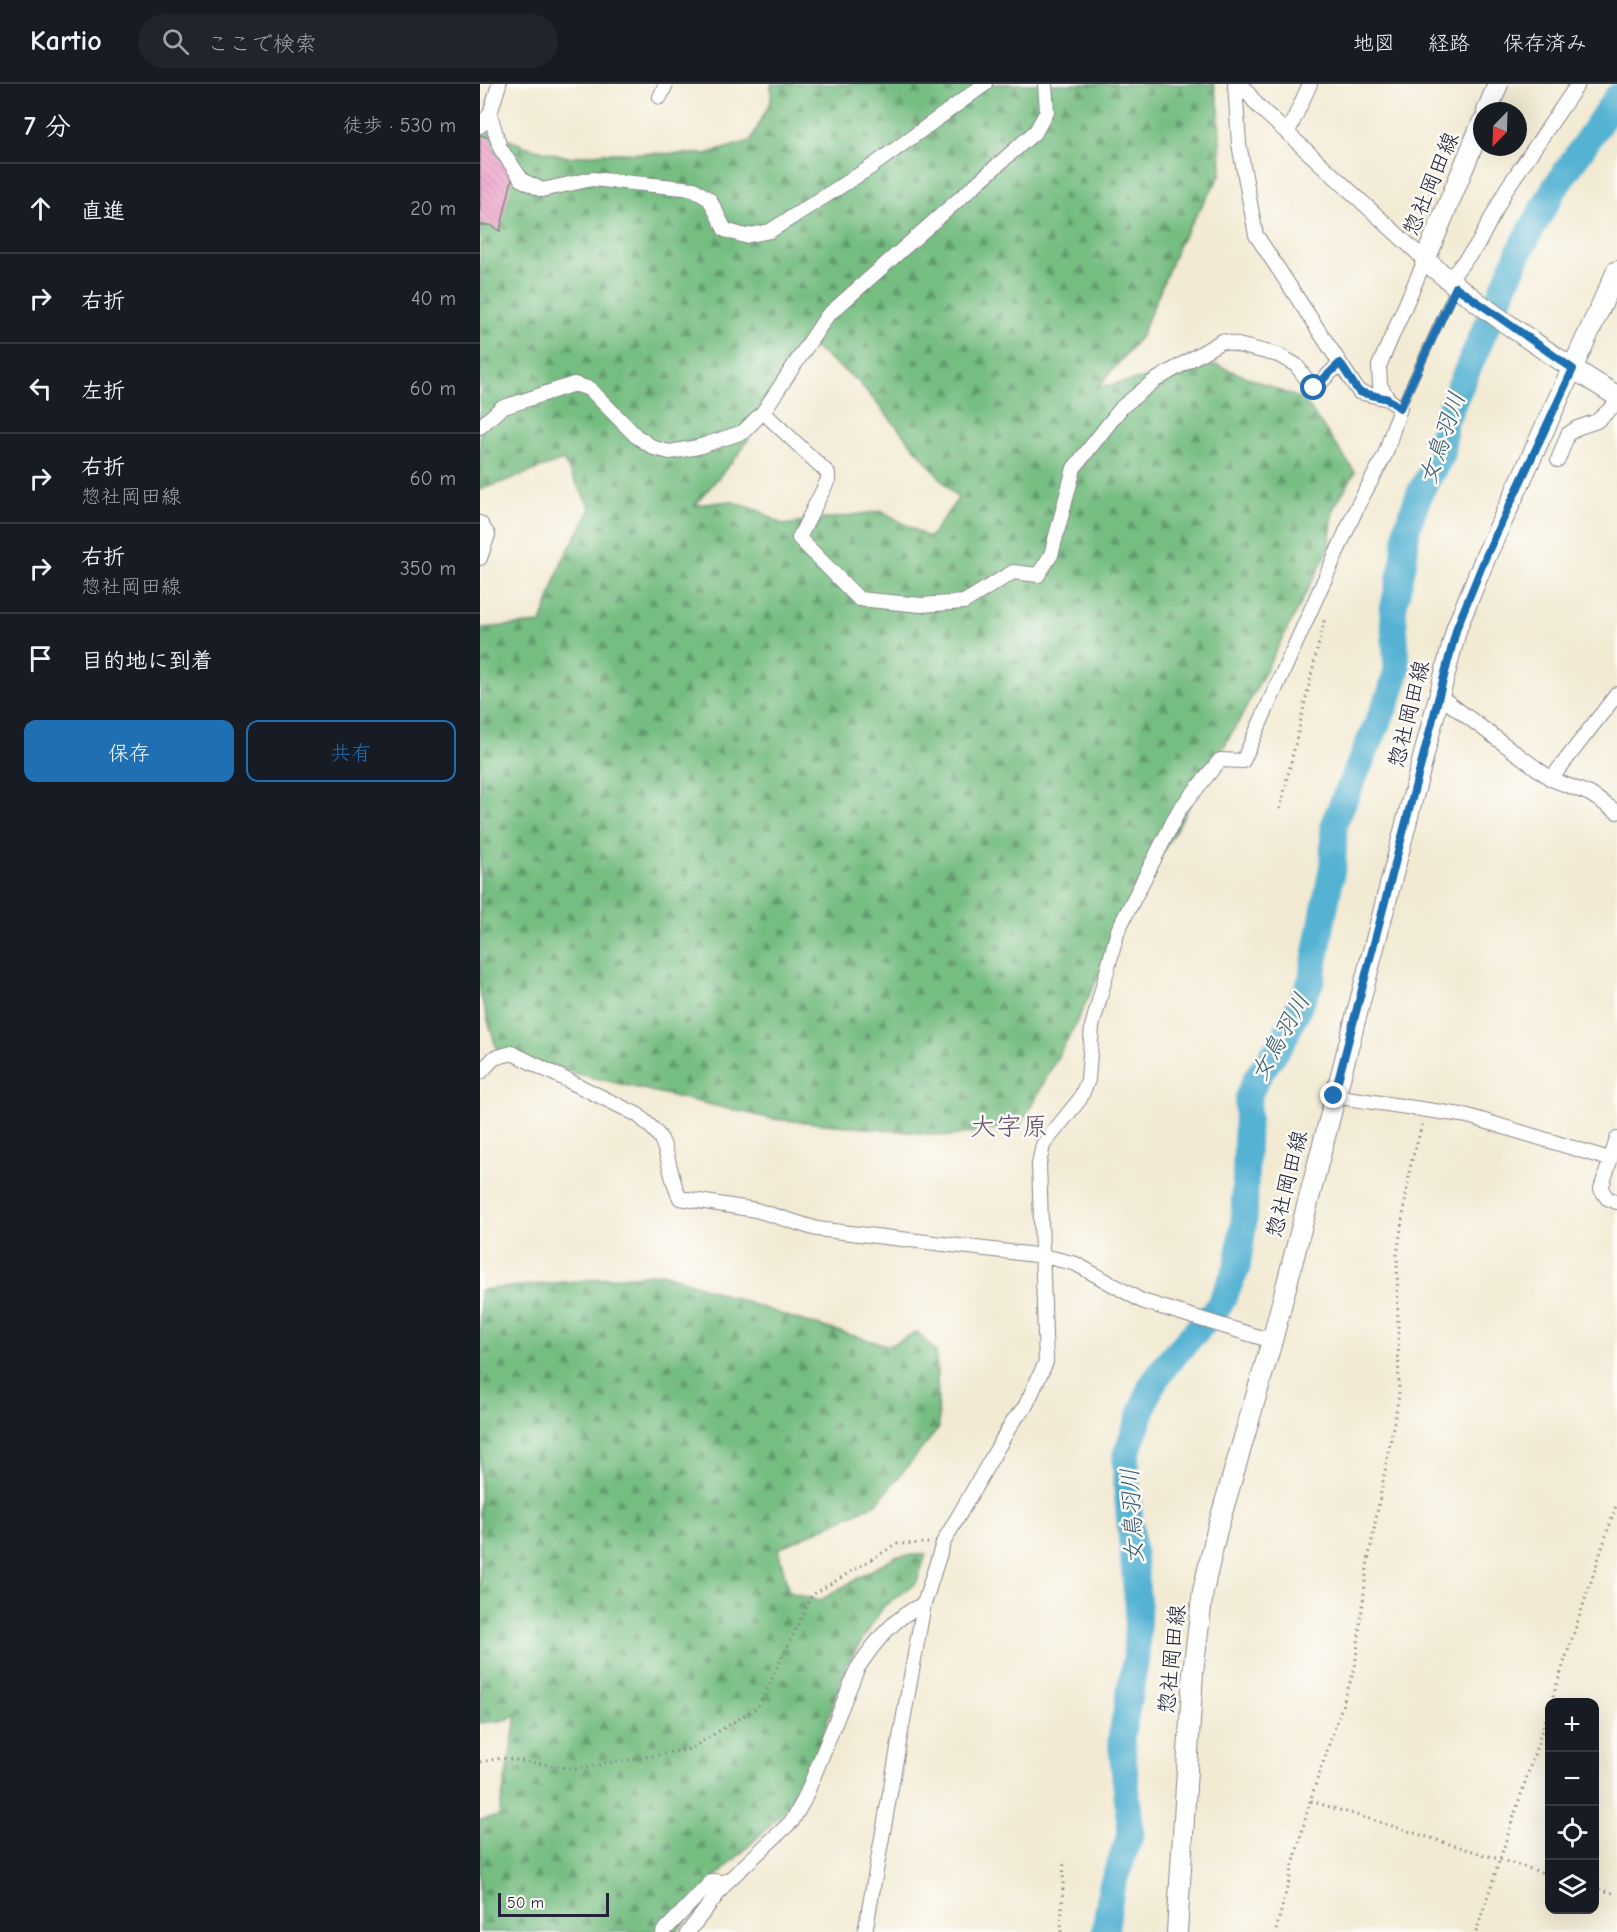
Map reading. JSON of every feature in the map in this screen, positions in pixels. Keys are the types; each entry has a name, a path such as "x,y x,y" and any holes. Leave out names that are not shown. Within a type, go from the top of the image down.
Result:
{"main road":[{"path":"1491,102 1498,84"},
{"name":"惣社岡田線","path":"1473,145 1425,260 1456,287 1573,369 1617,396"},
{"name":"惣社岡田線","path":"1177,1932 1193,1672 1203,1591 1265,1339 1334,1096 1457,627 1486,556 1617,271"}],"street":[{"path":"480,126 490,114 499,84"},
{"path":"660,97 666,84"},
{"path":"490,114 500,148 522,180 542,190 592,179 694,189 710,200 725,230 745,236 770,231 871,167 985,84"},
{"path":"480,427 501,408 574,384 590,389 636,436 654,448 670,452 727,439 743,432 763,412 827,316 1036,131 1047,111 1045,84"},
{"path":"865,1932 924,1604 943,1543 1013,1421 1025,1407 1046,1362 1039,1164 1042,1145 1080,1099 1088,1080 1092,1027 1118,930 1179,810 1220,760 1243,761 1316,595 1358,505 1385,455 1400,408 1388,399 1359,392 1256,235 1239,144 1235,84"},
{"path":"1241,84 1247,95 1425,260 1379,366 1380,385 1388,399"},
{"path":"1288,132 1310,84"},
{"path":"1456,287 1507,188 1578,84"},
{"path":"763,412 828,473 828,480 799,538 859,599 921,605 964,602 1013,572 1038,575 1050,555 1074,468 1122,407 1154,381 1222,341 1278,355 1296,365 1314,388 1340,363"},
{"path":"1558,460 1568,434 1576,428 1598,421 1617,403"},
{"path":"480,523 488,536 480,558"},
{"path":"1551,779 1617,694"},
{"path":"1438,695 1551,779 1590,795 1617,813"},
{"path":"480,1073 494,1058 512,1053 638,1115 662,1141 672,1184 680,1198 756,1210 817,1229 1044,1256 1076,1264 1142,1301 1265,1339"},
{"path":"1334,1096 1468,1116 1609,1159"},
{"path":"1617,1139 1601,1189 1607,1198 1617,1202"},
{"path":"688,1932 727,1882 792,1821 804,1800 857,1669 874,1645 906,1611 924,1604"},
{"path":"663,1932 712,1881 727,1882"}],"lane":[{"path":"1400,408 1456,287"}],"path":[{"path":"1280,809 1324,621 1316,595"},
{"path":"1276,1930 1310,1801 1355,1668 1367,1567 1399,1395 1397,1255 1410,1162 1427,1110"},
{"path":"1552,1698 1617,1503"},
{"path":"480,1762 502,1758 575,1769 690,1749 758,1707 812,1595 897,1544 943,1543"},
{"path":"1476,1932 1545,1719"},
{"path":"1310,1801 1545,1874"},
{"path":"1061,1932 1064,1860"},
{"path":"1599,1889 1617,1894"}],"green space":[{"path":"771,84 1214,84 1219,109 1221,174 1180,242 1141,336 1098,387 1217,365 1304,400 1355,472 1333,509 1329,549 1244,712 1135,900 1075,1025 1021,1125 950,1136 773,1119 499,1056 480,994 480,628 541,623 562,561 591,509 563,460 480,490 480,128 527,147 568,157 603,153 706,154 750,141 771,101","holes":["808,343 859,382 958,499 929,538 882,511 783,525 760,511 730,501 695,505 741,451"]},
{"path":"663,1273 789,1317 889,1346 917,1332 936,1352 939,1428 877,1503 778,1549 789,1592 819,1601 896,1556 926,1554 917,1582 883,1607 845,1667 813,1765 783,1813 716,1877 677,1932 480,1932 480,1820 499,1816 517,1714 506,1720 480,1723 480,1290"}],"building":[{"path":"480,135 490,138 497,155 513,175 500,231 490,225 480,225"}],"waterway":[{"name":"女鳥羽川","path":"1105,1932 1111,1889 1131,1833 1121,1739 1136,1658 1138,1606 1126,1481 1126,1455 1151,1386 1168,1362 1219,1306 1237,1268 1244,1220 1248,1097 1257,1077 1282,1042 1311,981 1333,864 1334,823 1391,692 1397,669 1393,610 1404,560 1407,527 1421,490 1442,454 1444,423 1521,248 1554,189 1617,97"}],"district":[{"name":"大字原","path":"1009,1127"}],"route":[{"path":"1314,388 1340,363 1359,392 1388,399 1400,408 1456,287 1573,369 1486,556 1457,627 1334,1096"}]}
